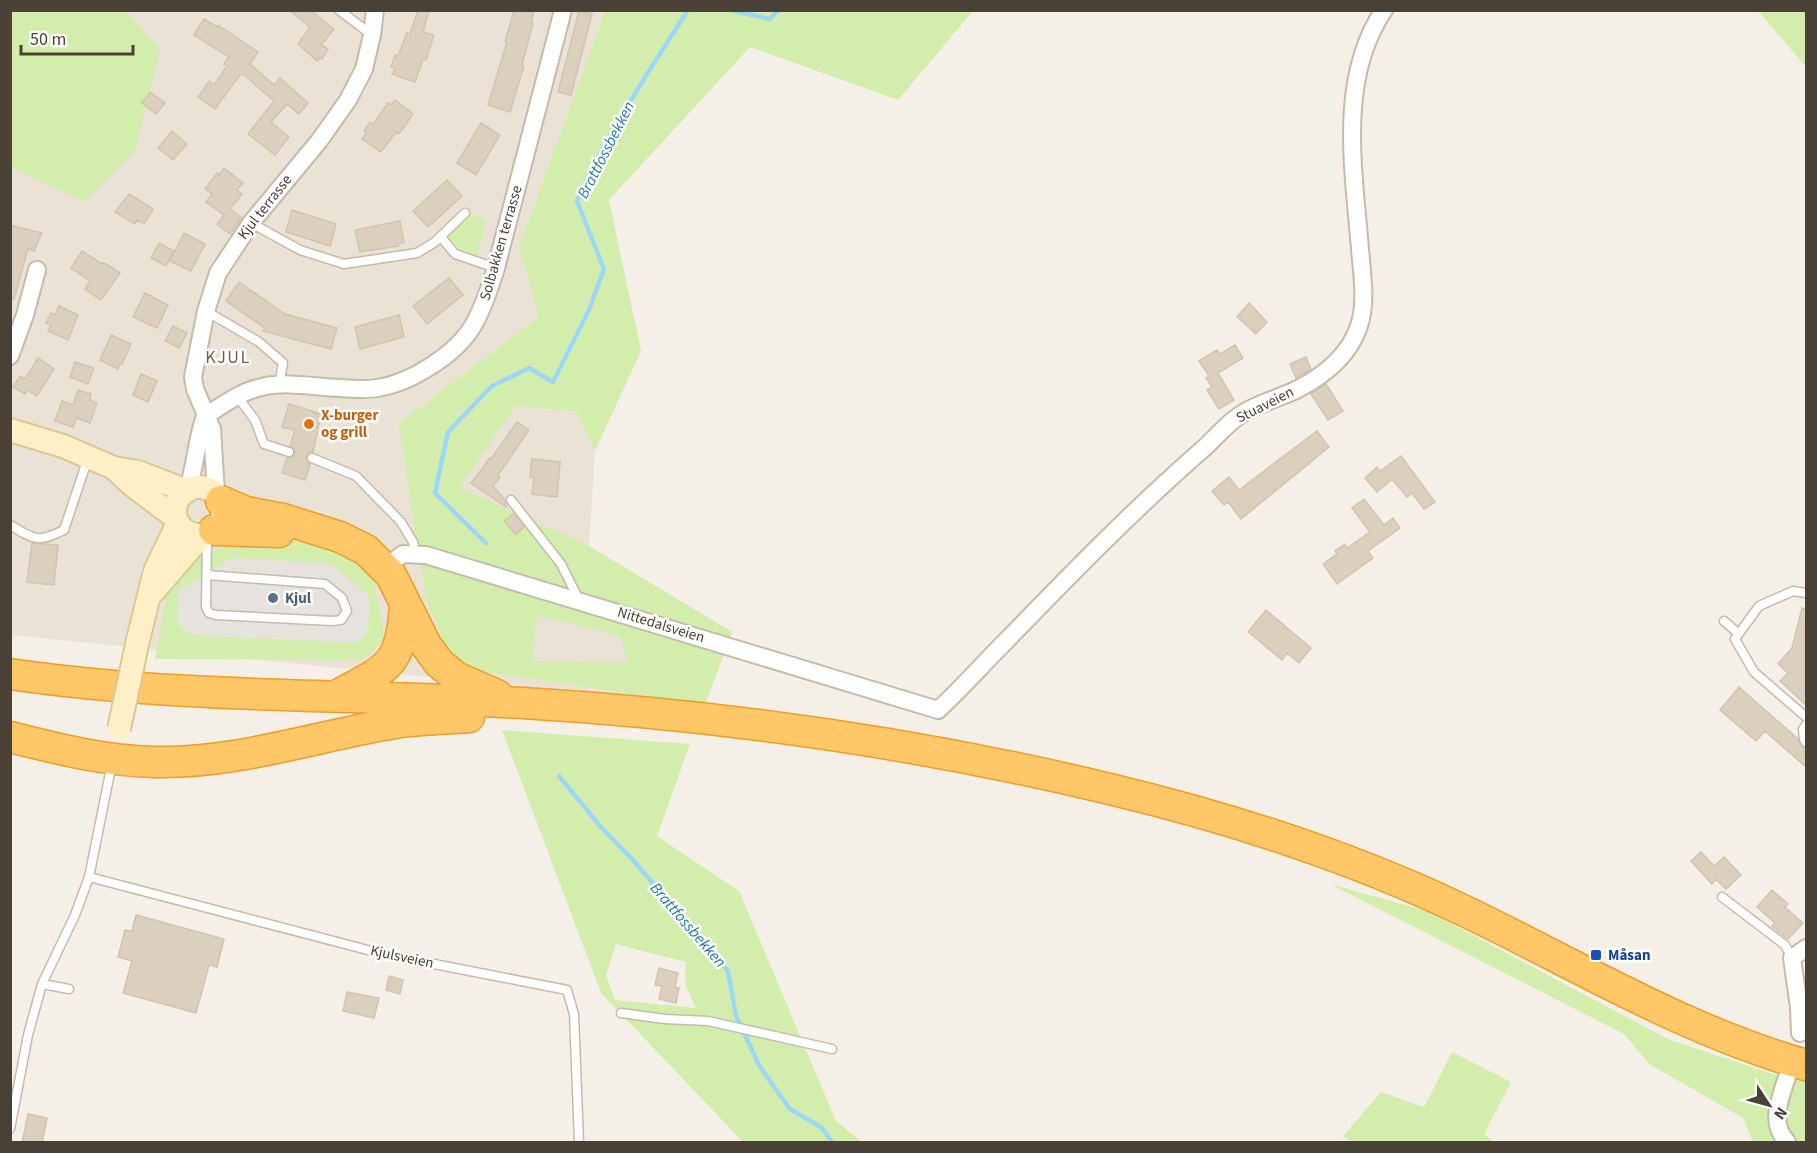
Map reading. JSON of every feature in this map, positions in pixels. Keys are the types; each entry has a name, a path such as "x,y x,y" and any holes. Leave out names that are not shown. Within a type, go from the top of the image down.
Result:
{"highway":[{"path":"218,497 246,512 283,519 353,542 373,555 396,583 405,605 432,654 446,669 472,685 519,703"},
{"path":"208,533 281,532 306,528"},
{"path":"336,696 375,675 393,660 402,640 405,605"},
{"path":"10,674 140,687 519,703 731,721 896,745 1107,789 1236,823 1323,852 1407,885 1474,915 1690,1024 1797,1071"},
{"path":"10,737 113,759 155,762 270,750 403,722 589,708"}],"main road":[{"path":"10,430 88,456 114,468 138,472 187,491"},
{"path":"114,468 191,534 208,533"},
{"path":"113,759 155,571 177,520 176,505 187,491 203,487 218,497 223,517 150,595"}],"street":[{"name":"Kjul terrasse","path":"218,497 212,429 195,389 193,376 206,311 218,273 251,223 319,141 348,100 364,69 375,10"},
{"name":"Solbakken terrasse","path":"205,416 237,396 260,387 279,385 375,389 399,383 428,369 463,340 484,304 496,268 563,10"},
{"name":"Stuaveien","path":"938,710 1130,515 1237,417 1297,389 1324,373 1343,356 1353,342 1360,322 1363,289 1352,151 1354,92 1364,53 1384,10"},
{"path":"10,356 26,315 37,270"},
{"path":"187,491 195,467 200,431 205,416"},
{"path":"385,567 403,554 415,554"},
{"name":"Nittedalsveien","path":"415,554 579,600 938,710"},
{"path":"1800,1033 1800,1007 1792,958 1806,948"},
{"path":"1787,1143 1777,1122 1778,1107 1797,1071"}],"lane":[{"path":"339,10 372,35"},
{"path":"251,223 300,250 344,264 417,253 441,237 465,213"},
{"path":"441,237 455,254 496,268"},
{"path":"206,311 259,342 284,363 279,385"},
{"path":"237,396 255,420 264,444 289,452"},
{"path":"10,525 28,536 45,539 64,530 88,456"},
{"path":"312,458 356,476 401,522 413,542 415,554"},
{"path":"512,500 561,564 579,600"},
{"path":"208,533 206,607 209,613 332,621 341,620 347,611 342,598 325,584 208,575"},
{"path":"1806,593 1793,591 1759,606 1735,639 1754,672 1806,717"},
{"path":"1724,621 1738,634"},
{"path":"1806,725 1803,729 1806,742"},
{"path":"10,1129 28,1035 42,984 75,915 89,877 113,759"},
{"name":"Kjulsveien","path":"89,877 383,954 567,990 574,1014 579,1143"},
{"path":"1722,897 1785,945 1792,958"},
{"path":"42,984 69,988"},
{"path":"621,1013 665,1020 708,1021 832,1049"}],"shaded area":[{"path":"126,11 605,11 519,247 539,317 399,423 458,487 516,406 577,412 595,451 589,546 732,632 705,705 11,635 11,167 83,201"},
{"name":"Kjul","path":"232,558 328,563 366,593 370,603 368,632 355,643 191,635 177,623 179,590"}],"green space":[{"path":"11,11 126,11 160,49 135,150 83,202 11,167"},
{"path":"605,11 973,11 898,100 750,47 609,200 641,351 595,451 577,412 516,406 459,487 589,546 732,632 705,705 479,671 448,652 427,601 399,423 539,317 519,247","holes":["537,616 619,635 629,663 532,661"]},
{"path":"1758,11 1806,11 1806,67"},
{"path":"469,214 486,219 477,257 458,249 448,236"},
{"path":"242,537 334,545 373,571 385,639 363,660 155,659 167,592 198,558"},
{"path":"502,730 690,744 657,836 739,891 836,1121 862,1142 743,1142 601,993","holes":["616,944 686,962 685,984 696,1008 615,1000 606,975"]},
{"path":"1330,884 1427,911 1670,1040 1773,1074 1806,1081 1806,1142 1753,1142 1743,1118 1649,1064 1624,1034"},
{"path":"1452,1052 1511,1082 1484,1134 1494,1142 1352,1142 1343,1136 1381,1092 1424,1107"}],"building":[{"path":"289,10 310,10 334,29 321,45 328,49 322,59 317,61 298,44 310,27"},
{"path":"418,10 429,10 423,32 434,35 426,60 423,59 415,82 392,74 395,68 391,67 407,33 410,34"},
{"path":"514,10 534,10 522,65 524,66 510,112 488,105"},
{"path":"579,11 592,14 571,95 558,92"},
{"path":"204,19 217,27 218,25 258,52 250,64 274,85 280,78 308,103 299,114 287,104 271,122 289,137 275,155 248,134 274,101 243,74 215,109 198,97 209,81 214,85 227,66 224,64 229,57 194,35"},
{"path":"150,92 165,103 156,114 142,103"},
{"path":"395,100 413,114 402,130 398,134 396,132 381,152 362,139 366,133 364,131 370,122 373,124 388,103 391,105"},
{"path":"481,123 500,135 476,175 457,163"},
{"path":"172,131 187,144 173,160 158,148"},
{"path":"224,168 243,183 237,190 242,194 230,209 242,218 230,234 217,224 224,215 206,202 212,194 205,189 217,173 219,175"},
{"path":"447,180 462,196 428,227 413,211"},
{"path":"129,194 153,209 144,224 137,220 135,224 115,212"},
{"path":"292,210 336,224 330,246 286,232"},
{"path":"400,221 404,243 360,252 355,230"},
{"path":"10,225 42,233 34,251 28,249 14,299 10,299"},
{"path":"184,233 205,244 191,271 170,261"},
{"path":"159,243 174,251 166,266 151,258"},
{"path":"82,251 120,273 101,300 85,289 90,281 71,268"},
{"path":"449,278 463,295 427,324 413,306"},
{"path":"239,282 285,314 337,328 331,349 263,331 265,328 226,301"},
{"path":"145,293 168,305 157,328 133,317"},
{"path":"1249,303 1267,322 1256,334 1237,317"},
{"path":"59,306 78,315 68,340 48,331 51,325 46,323 51,313 55,315"},
{"path":"399,315 404,337 360,349 355,327"},
{"path":"173,326 187,333 179,348 165,341"},
{"path":"111,335 131,344 118,369 100,360"},
{"path":"1235,345 1243,358 1218,373 1234,400 1219,409 1207,390 1212,387 1206,378 1209,376 1199,361 1217,350 1220,354"},
{"path":"1306,357 1311,369 1296,378 1290,364"},
{"path":"38,358 54,369 37,396 28,390 25,394 13,387 20,376 25,379"},
{"path":"75,362 94,368 88,384 70,377"},
{"path":"141,374 157,381 148,402 133,395"},
{"path":"1326,384 1343,411 1328,420 1311,394"},
{"path":"78,390 91,394 90,400 97,403 90,423 77,418 73,427 55,421 62,401 73,405"},
{"path":"289,404 321,414 313,452 306,456 310,464 305,480 282,473 287,458 293,457 295,453 294,448 290,446 295,430 282,427"},
{"path":"517,422 529,430 493,486 505,500 506,507 471,483"},
{"path":"1317,431 1329,447 1241,519 1228,502 1224,505 1212,491 1229,477 1239,490"},
{"path":"1401,456 1435,502 1424,509 1412,493 1407,497 1392,479 1377,492 1365,478 1377,467 1380,471"},
{"path":"532,459 560,462 557,497 532,494 534,478 530,477"},
{"path":"1364,499 1384,525 1393,518 1400,528 1368,551 1373,558 1337,584 1323,564 1337,554 1335,551 1345,544 1347,548 1370,532 1352,508"},
{"path":"513,514 524,527 516,535 504,521"},
{"path":"32,543 58,545 54,585 27,582"},
{"path":"1802,608 1806,609 1806,705 1780,681 1788,673 1778,664 1792,648"},
{"path":"1266,610 1311,648 1299,663 1287,653 1282,660 1248,632"},
{"path":"1739,687 1798,739 1801,746 1806,748 1806,767 1765,731 1756,741 1720,710"},
{"path":"1701,852 1714,866 1724,857 1741,875 1726,889 1716,879 1712,884 1691,861"},
{"path":"1772,890 1788,904 1785,907 1803,923 1788,939 1772,926 1775,923 1757,907"},
{"path":"136,915 224,939 217,967 209,965 196,1013 123,993 132,961 118,957 125,930 132,931"},
{"path":"659,968 678,973 675,987 679,988 676,1003 659,999 662,986 655,985"},
{"path":"389,976 403,980 400,994 386,990"},
{"path":"347,992 379,998 374,1018 343,1011"},
{"path":"28,1114 47,1118 42,1143 22,1143"}],"waterway":[{"name":"Brattfossbekken","path":"486,543 435,493 448,432 492,386 529,368 553,382 589,310 604,269 577,201 615,127 688,10"},
{"path":"731,10 770,19 778,10"},
{"name":"Brattfossbekken","path":"559,776 728,971 736,1016 760,1067 790,1109 822,1128 832,1142"}],"place":[{"name":"X-burger og grill","path":"309,424"},
{"name":"Kjul","path":"273,598"},
{"name":"Måsan","path":"1596,955"}],"district":[{"name":"KJUL","path":"228,357"}]}
